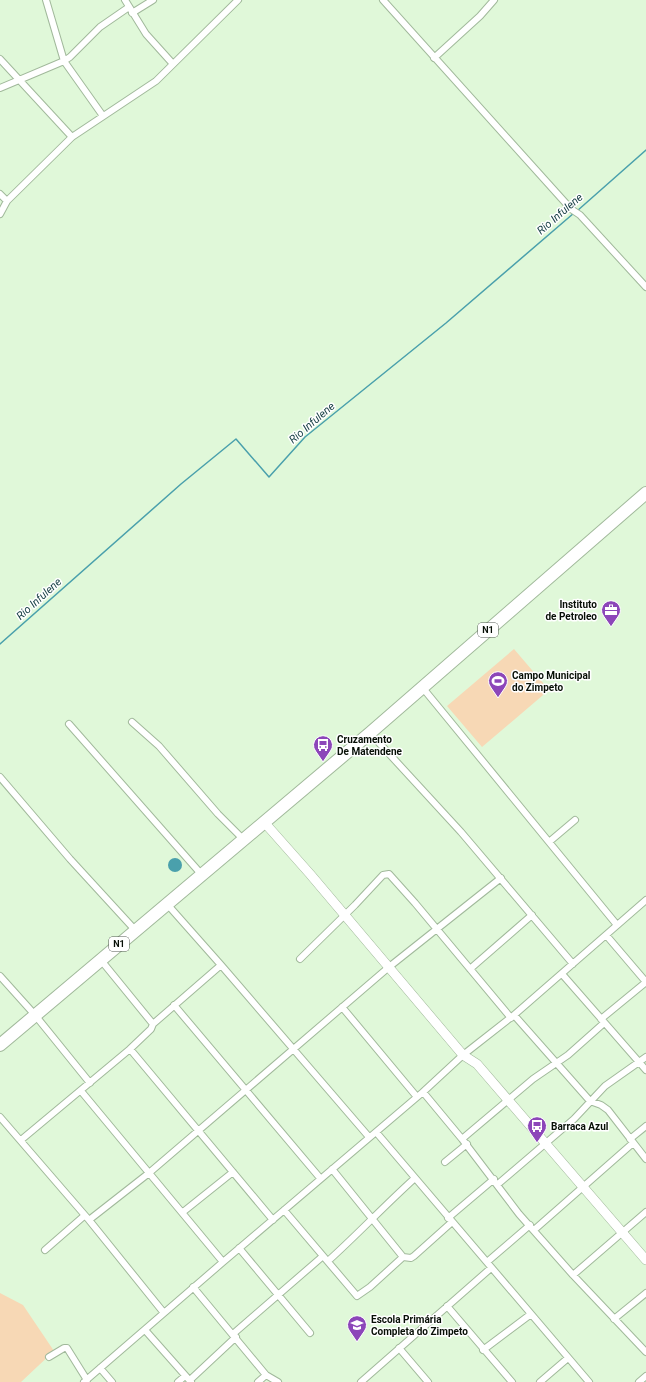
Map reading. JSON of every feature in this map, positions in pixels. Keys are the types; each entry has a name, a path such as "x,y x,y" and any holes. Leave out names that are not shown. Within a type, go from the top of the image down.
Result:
{"highway":[{"name":"N1","path":"0,1045 100,959 136,931 370,733 646,492"}],"street":[{"path":"46,0 64,61 103,116"},
{"path":"125,0 146,34 173,64"},
{"path":"0,88 64,61 70,57 100,27 153,0"},
{"path":"383,0 571,209 580,215 646,287"},
{"path":"434,58 480,16 494,0"},
{"path":"0,214 7,201 72,137 141,92 173,64 234,1"},
{"path":"0,59 72,137"},
{"path":"0,194 7,201"},
{"path":"422,687 617,925"},
{"path":"132,722 159,746 218,814 243,839"},
{"path":"69,724 202,875"},
{"path":"370,733 501,878 573,964"},
{"path":"0,777 70,859 136,931"},
{"path":"549,842 575,820"},
{"path":"264,822 463,1055 477,1064 646,1260"},
{"path":"300,959 383,875 389,874 512,1016 590,1101 601,1104 608,1110 646,1159"},
{"path":"45,1250 86,1218 150,1173 389,967 501,878"},
{"path":"48,1357 64,1348 67,1348 86,1381 222,1262 417,1097 463,1055 562,974 646,900"},
{"path":"167,904 221,964 369,1137"},
{"path":"470,968 532,915"},
{"path":"462,1139 555,1062 568,1055 646,982 606,935"},
{"path":"100,959 153,1024"},
{"path":"21,1140 130,1049 151,1029 153,1024 221,964"},
{"path":"562,974 646,1070"},
{"path":"0,976 35,1015 90,1083"},
{"path":"174,1005 245,1091 320,1178"},
{"path":"342,1007 417,1097"},
{"path":"130,1049 273,1220"},
{"path":"332,1169 402,1257 411,1258 450,1220 574,1119 606,1086 646,1057"},
{"path":"81,1091 183,1212 222,1262"},
{"path":"422,1092 467,1144 532,1227 573,1275 646,1352"},
{"path":"0,1117 21,1140 164,1313"},
{"path":"487,1262 584,1187 646,1126"},
{"path":"376,1132 530,1314 590,1382"},
{"path":"445,1162 467,1144"},
{"path":"640,1152 646,1147"},
{"path":"183,1212 233,1172"},
{"path":"178,1382 189,1380 234,1335 279,1295 374,1220 393,1197 415,1178"},
{"path":"284,1210 357,1296 370,1287 402,1257"},
{"path":"573,1275 646,1212"},
{"path":"239,1248 310,1333"},
{"path":"361,1382 491,1268"},
{"path":"193,1287 269,1379 278,1382"},
{"path":"614,1319 646,1292"},
{"path":"446,1306 512,1382"},
{"path":"483,1350 530,1314"},
{"path":"145,1330 189,1380"},
{"path":"399,1348 428,1382"},
{"path":"540,1382 568,1358"},
{"path":"100,1368 112,1382"},
{"path":"639,1382 646,1376"},
{"path":"258,1382 269,1379"}],"shaded area":[{"name":"Campo Municipal do Zimpeto","path":"514,649 549,690 482,747 447,706"},
{"path":"0,1293 23,1305 54,1351 21,1382 0,1382"}],"water":[{"path":"175,858 180,860 182,865 180,870 175,872 170,870 168,865 170,860"}],"waterway":[{"name":"Rio Infulene","path":"577,211 646,150"},
{"name":"Rio Infulene","path":"0,644 181,484 236,439 269,477 305,437 446,323 574,213"}],"place":[{"name":"Instituto de Petroleo","path":"611,627"},
{"name":"Campo Municipal do Zimpeto","path":"498,698"},
{"name":"Cruzamento De Matendene","path":"323,762"},
{"name":"Barraca Azul","path":"537,1143"},
{"name":"Escola Primária Completa do Zimpeto","path":"357,1342"}]}
